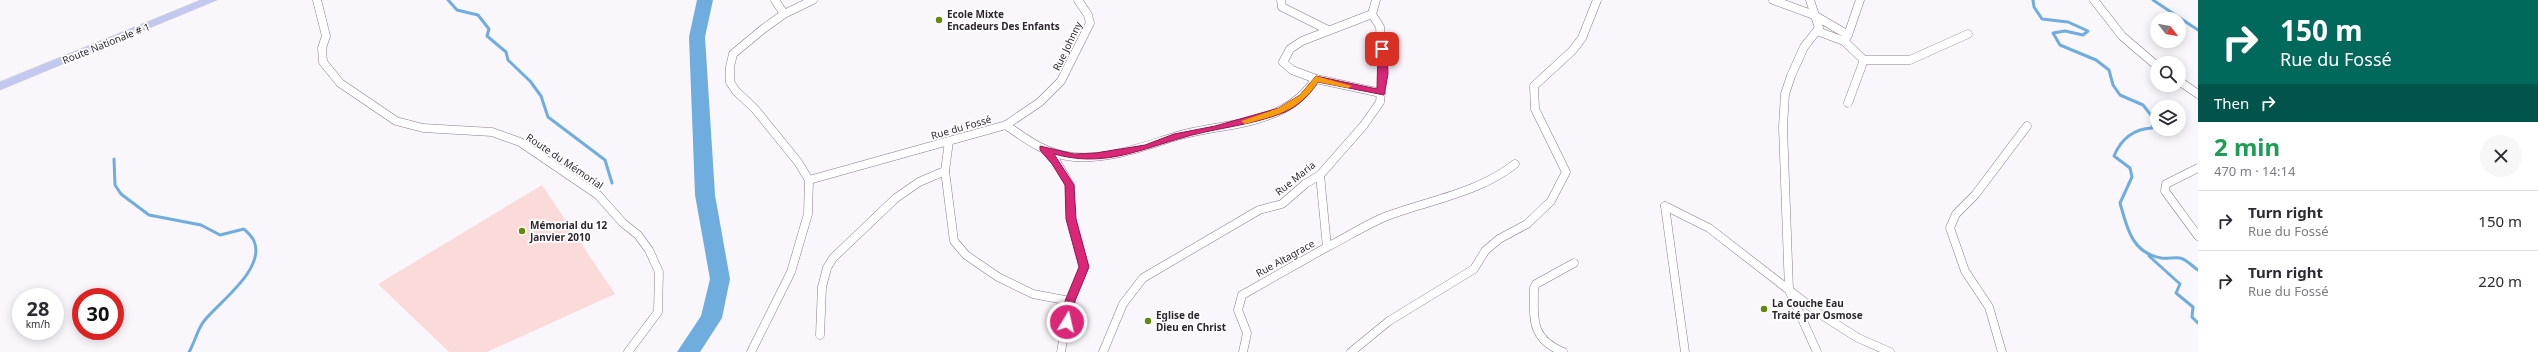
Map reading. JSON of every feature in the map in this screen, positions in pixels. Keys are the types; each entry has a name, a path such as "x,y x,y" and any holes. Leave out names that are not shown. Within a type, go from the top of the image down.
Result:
{"main road":[{"name":"Route Nationale # 1","path":"0,86 211,0"}],"street":[{"name":"Route du Mémorial","path":"317,0 326,36 322,48 323,62 340,83 396,121 423,128 492,132 520,142 598,195 623,223 638,235 649,250 659,272 660,294 658,312 628,352"},
{"path":"775,0 784,14"},
{"path":"752,352 791,272 808,214 809,180 798,162 730,82 730,67 733,54 784,14 813,0"},
{"name":"Rue Johnny","path":"1006,125 1046,97 1066,75 1080,40 1090,23 1088,15 1078,0"},
{"path":"1281,0 1282,7 1328,30"},
{"path":"1376,0 1372,14 1302,41 1290,49 1283,62 1292,70 1316,79 1381,93"},
{"path":"1351,352 1389,320 1474,269 1485,251 1499,239 1527,224 1551,201 1566,172 1563,159 1536,114 1532,94 1534,86 1568,54 1582,38 1597,0"},
{"path":"1773,0 1814,15 1846,38 1864,60"},
{"path":"1810,0 1819,28 1804,47 1785,94 1783,127 1789,290 1817,352"},
{"path":"1846,38 1860,0"},
{"path":"2094,0 2108,22 2142,56 2150,61"},
{"name":"Rue Maria","path":"1103,352 1122,304 1143,278 1259,210 1282,204 1305,184 1320,175 1364,125 1380,102 1383,74 1380,27 1372,14"},
{"path":"1817,31 1846,38"},
{"path":"1864,60 1910,60 1968,34"},
{"path":"1848,103 1864,60"},
{"name":"Rue du Fossé","path":"809,180 1006,125 1043,148 1074,157 1096,156 1147,147 1178,136 1216,129 1282,110 1303,97 1316,79"},
{"path":"2186,86 2198,94"},
{"path":"2002,352 1989,307 1965,271 1950,228 1956,214 1975,194 2027,126"},
{"path":"949,141 945,171 954,241 966,255 998,277 1033,294 1070,301"},
{"path":"1043,148 1056,162 1070,185 1071,219 1084,267 1070,301 1061,352"},
{"path":"1327,247 1387,216 1416,208 1497,178 1515,164"},
{"path":"2198,168 2166,184 2165,191 2198,236"},
{"path":"820,335 820,293 830,261 890,202 919,182 945,171"},
{"name":"Rue Altagrace","path":"1244,352 1247,333 1238,310 1242,295 1327,247 1320,175"},
{"path":"1685,352 1665,206 1709,228 1820,314 1858,338 1890,352"},
{"path":"1563,352 1542,342 1535,330 1534,288 1536,284 1574,263"}],"shaded area":[{"path":"542,185 615,294 487,352 449,352 378,284"}],"waterway":[{"path":"448,0 457,10 478,15 489,29 487,36 506,52 508,60 530,81 541,96 548,117 605,160 612,183"},
{"path":"688,352 711,318 720,279 705,195 697,37 705,0"},
{"path":"2033,0 2034,7 2042,19 2068,22 2088,31 2083,35 2065,31 2053,33 2060,45 2096,60 2109,70 2113,85 2120,95 2143,105 2154,119 2152,128 2139,130 2128,136 2120,145 2114,156 2130,168 2132,177 2120,203 2128,230 2132,238 2143,251 2161,258 2182,259 2198,270"},
{"path":"2153,0 2198,30"},
{"path":"114,159 115,185 121,194 149,215 201,225 220,235 244,229 254,241 256,252 253,263 247,274 230,295 204,321 189,352"},
{"path":"2149,256 2180,284 2176,293 2193,307 2192,317 2198,323"}],"slow traffic":[{"path":"1245,121 1282,110 1303,97 1316,79 1348,86"}],"place":[{"name":"Ecole Mixte Encadeurs Des Enfants","path":"939,20"},
{"name":"Mémorial du 12 Janvier 2010","path":"522,231"},
{"name":"La Couche Eau Traité par Osmose","path":"1764,309"},
{"name":"Eglise de Dieu en Christ","path":"1148,321"}],"route":[{"path":"1067,322 1070,301 1084,267 1071,219 1070,185 1056,162 1043,148 1058,154 1074,157 1096,156 1147,147 1178,136 1216,129 1282,110 1303,97 1316,79 1381,93 1383,74 1382,49"}]}
